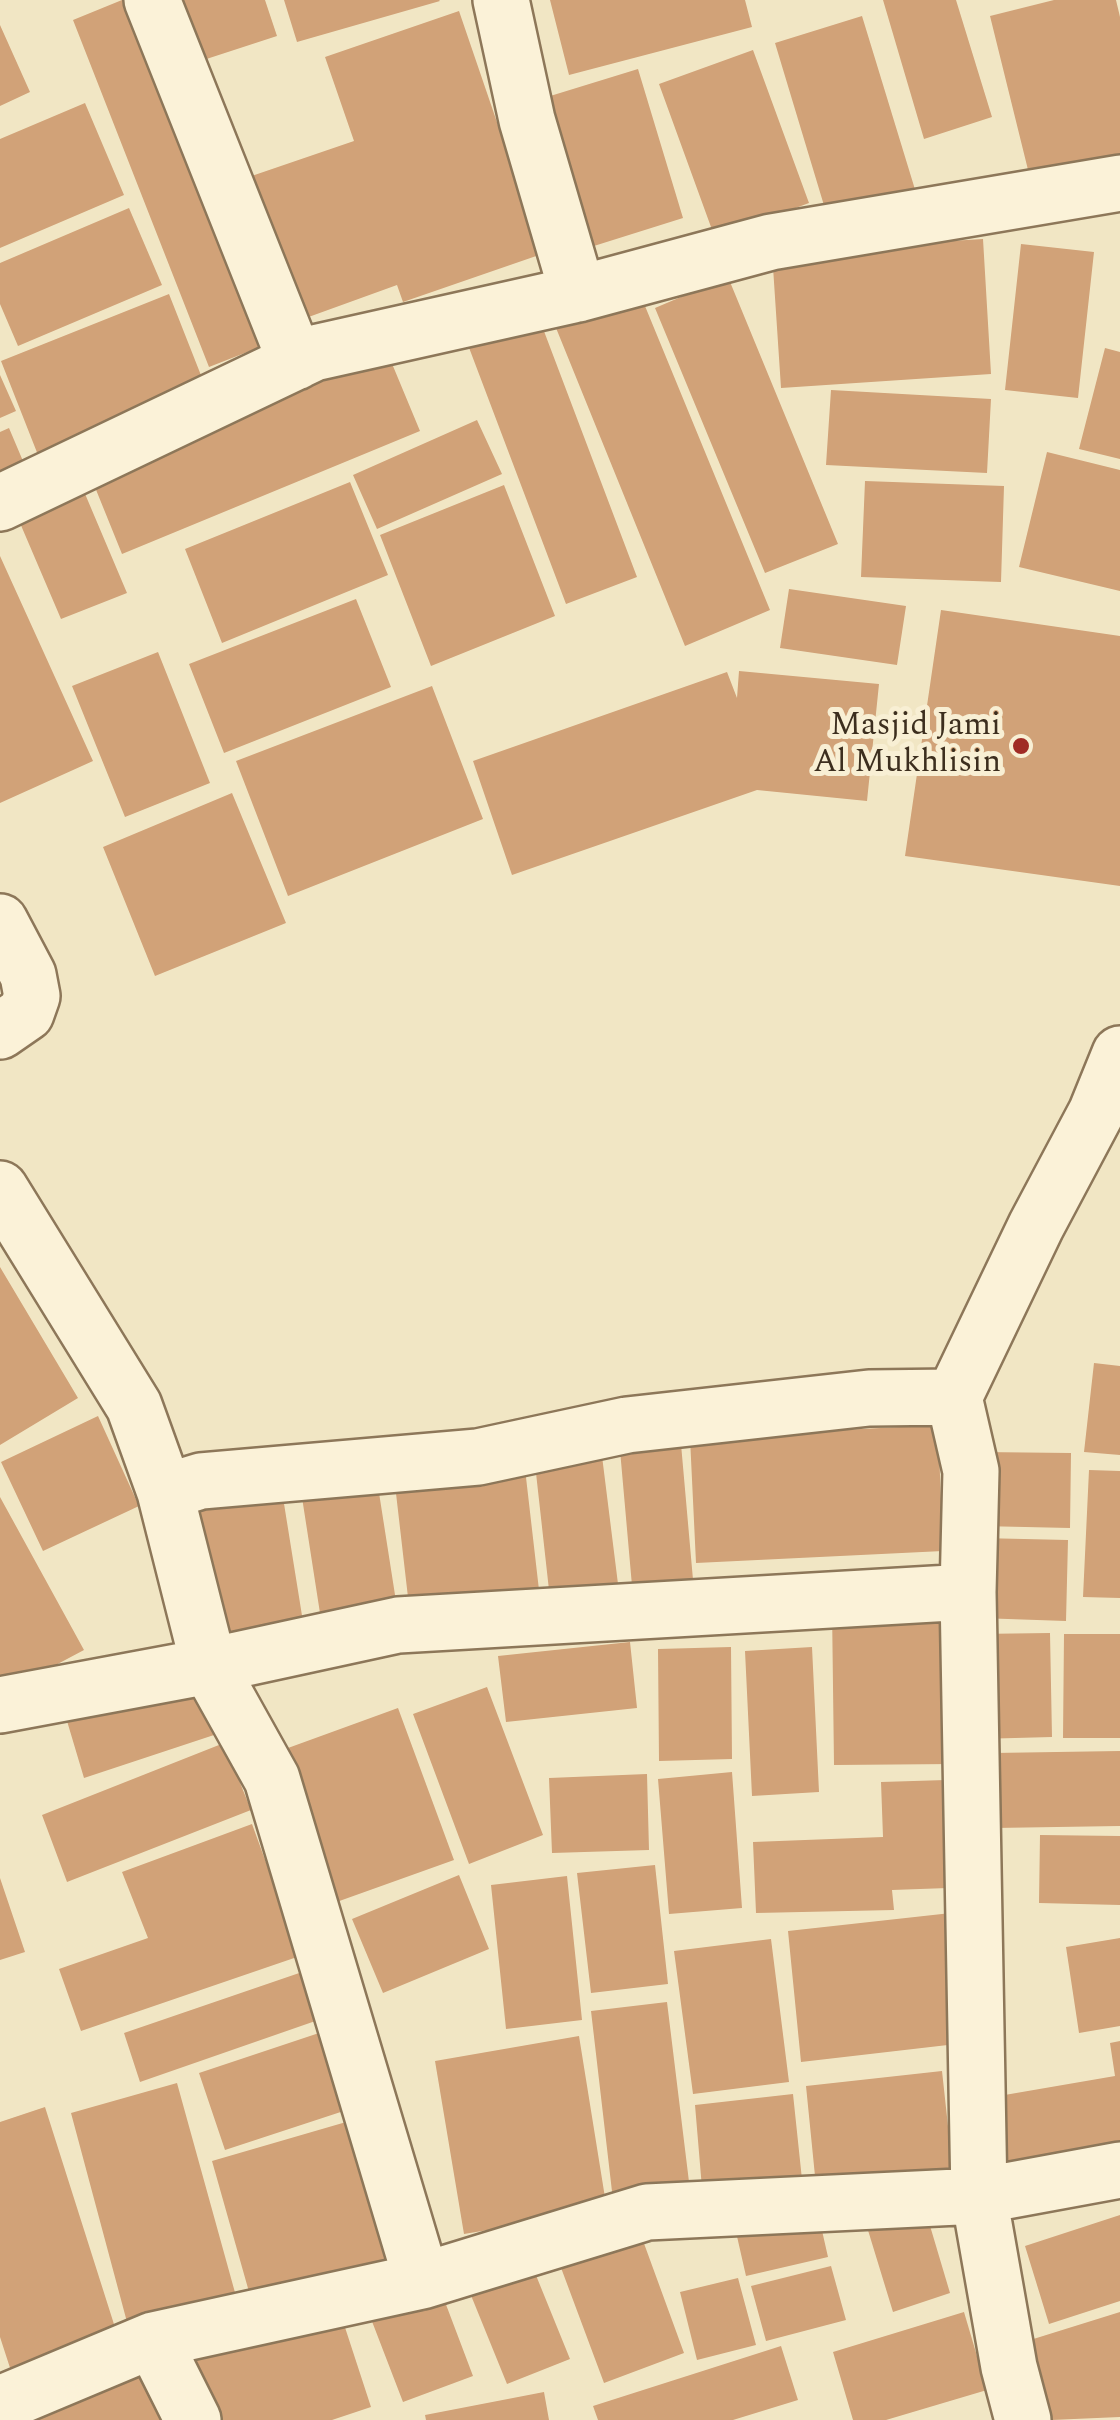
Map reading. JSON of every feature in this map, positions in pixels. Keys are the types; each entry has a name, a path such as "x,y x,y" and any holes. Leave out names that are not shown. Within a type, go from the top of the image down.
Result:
{"street":[{"path":"152,0 296,362"},
{"path":"501,0 527,120 578,294"},
{"path":"0,503 314,353 578,294 770,242 1120,183"},
{"path":"0,922 28,975 32,996 26,1013 0,1031"},
{"path":"1023,2420 1009,2367 979,2196 968,1592 972,1470 954,1396 1096,1113 1120,1054"},
{"path":"0,1188 134,1406 165,1492 210,1666 272,1779 422,2281"},
{"path":"165,1492 201,1482 478,1457 627,1425 870,1398 954,1396"},
{"path":"0,1705 398,1626 968,1592"},
{"path":"0,2404 153,2340 422,2281 647,2212 979,2196 1120,2170"},
{"path":"153,2340 193,2420"}],"building":[{"path":"122,0 144,0 278,340 209,367 73,20"},
{"path":"164,0 265,0 277,36 185,66"},
{"path":"284,0 439,0 440,1 297,42"},
{"path":"550,0 745,0 752,27 569,75"},
{"path":"883,0 956,0 992,117 924,139"},
{"path":"1054,0 1116,0 1120,17 1120,164 1032,186 990,16"},
{"path":"459,11 542,254 403,302 397,285 292,323 237,181 354,141 325,57"},
{"path":"862,16 917,196 829,222 775,43"},
{"path":"0,25 30,92 0,106"},
{"path":"753,50 809,203 715,238 659,84"},
{"path":"638,69 683,218 578,251 534,101"},
{"path":"85,103 124,195 0,248 0,139"},
{"path":"129,208 162,285 18,346 0,304 0,263"},
{"path":"983,239 991,374 781,388 772,252"},
{"path":"1021,244 1094,252 1078,398 1005,390"},
{"path":"728,277 838,544 765,573 655,308"},
{"path":"638,289 770,610 685,646 554,323"},
{"path":"169,294 206,388 38,455 1,361"},
{"path":"539,318 637,577 566,604 468,345"},
{"path":"383,342 420,431 122,554 86,465"},
{"path":"1105,348 1120,352 1120,459 1079,449"},
{"path":"0,375 16,411 0,418"},
{"path":"831,390 991,399 987,473 826,465"},
{"path":"477,420 502,474 377,529 353,475"},
{"path":"9,428 31,480 0,492 0,432"},
{"path":"1047,452 1120,470 1120,591 1019,567"},
{"path":"865,481 1004,486 1001,582 861,577"},
{"path":"80,482 127,593 61,619 14,509"},
{"path":"350,482 388,575 222,643 185,549"},
{"path":"504,485 555,616 431,666 380,535"},
{"path":"0,556 93,761 0,803"},
{"path":"789,589 906,606 897,665 780,648"},
{"path":"356,599 391,687 224,753 189,664"},
{"name":"Masjid Jami Al Mukhlisin","path":"941,610 1120,636 1120,886 905,856"},
{"path":"158,652 210,783 125,817 72,686"},
{"path":"739,671 879,684 867,801 757,790 512,875 473,761 727,672 737,698"},
{"path":"432,686 483,819 288,896 236,761"},
{"path":"232,793 286,923 155,976 103,847"},
{"path":"0,1267 78,1398 0,1445"},
{"path":"1094,1363 1120,1366 1120,1455 1084,1452"},
{"path":"98,1416 139,1506 43,1551 1,1462"},
{"path":"938,1425 943,1551 696,1563 690,1438"},
{"path":"681,1444 694,1591 633,1597 620,1450"},
{"path":"981,1452 1071,1453 1070,1528 980,1526"},
{"path":"602,1456 620,1600 551,1608 535,1464"},
{"path":"524,1460 539,1590 409,1606 394,1476"},
{"path":"1089,1470 1120,1471 1120,1598 1083,1597"},
{"path":"377,1480 398,1614 322,1626 301,1491"},
{"path":"281,1485 304,1628 207,1643 186,1501"},
{"path":"0,1497 84,1650 3,1693 0,1687"},
{"path":"980,1538 1068,1540 1066,1621 979,1618"},
{"path":"952,1606 954,1764 834,1765 832,1608"},
{"path":"1050,1633 1052,1737 978,1739 977,1634"},
{"path":"1064,1634 1120,1634 1120,1738 1063,1738"},
{"path":"630,1642 637,1708 506,1722 498,1656"},
{"path":"731,1647 732,1759 659,1761 658,1649"},
{"path":"812,1647 819,1792 752,1796 745,1651"},
{"path":"197,1681 214,1735 84,1778 67,1721"},
{"path":"487,1687 543,1835 469,1864 413,1714"},
{"path":"398,1708 454,1860 331,1904 277,1752"},
{"path":"224,1743 251,1810 67,1882 42,1815"},
{"path":"1120,1751 1120,1826 994,1828 993,1753"},
{"path":"732,1772 742,1908 669,1914 658,1779"},
{"path":"647,1774 649,1850 552,1853 549,1778"},
{"path":"946,1780 948,1888 892,1890 894,1910 756,1913 753,1842 883,1837 881,1782"},
{"path":"252,1824 300,1956 81,2031 59,1969 148,1938 122,1872"},
{"path":"1040,1835 1120,1836 1120,1905 1039,1903"},
{"path":"655,1865 668,1984 591,1993 577,1873"},
{"path":"459,1875 489,1949 383,1993 352,1919"},
{"path":"567,1876 582,2020 506,2029 491,1885"},
{"path":"0,1878 25,1952 0,1960"},
{"path":"951,1913 965,2043 801,2062 788,1931"},
{"path":"1120,1938 1120,2026 1079,2033 1066,1947"},
{"path":"771,1939 789,2082 693,2094 674,1951"},
{"path":"308,1970 324,2018 140,2082 124,2033"},
{"path":"667,2002 690,2190 613,2200 591,2011"},
{"path":"337,2027 362,2105 225,2150 199,2073"},
{"path":"579,2036 607,2210 464,2234 435,2061"},
{"path":"1120,2041 1120,2146 1005,2164 993,2097 1115,2076 1110,2043"},
{"path":"942,2071 953,2172 816,2186 806,2086"},
{"path":"177,2083 239,2307 131,2337 71,2113"},
{"path":"793,2094 803,2189 703,2200 695,2105"},
{"path":"45,2107 119,2340 12,2374 0,2337 0,2122"},
{"path":"353,2120 395,2267 253,2306 212,2161"},
{"path":"925,2209 950,2293 893,2312 867,2227"},
{"path":"818,2213 828,2257 746,2276 736,2232"},
{"path":"1120,2215 1120,2301 1049,2324 1025,2246"},
{"path":"638,2227 684,2353 604,2383 557,2257"},
{"path":"531,2263 570,2359 507,2384 468,2288"},
{"path":"831,2266 846,2320 766,2341 751,2286"},
{"path":"738,2278 756,2345 697,2360 680,2292"},
{"path":"439,2286 473,2376 403,2402 368,2311"},
{"path":"339,2309 371,2407 332,2420 207,2420 187,2359"},
{"path":"964,2312 987,2390 886,2420 853,2420 833,2352"},
{"path":"1120,2312 1120,2417 1051,2420 1027,2341"},
{"path":"781,2346 798,2400 733,2420 598,2420 593,2406"},
{"path":"161,2359 184,2420 0,2420"},
{"path":"544,2392 549,2420 426,2420 425,2415"}],"place":[{"name":"Masjid Jami Al Mukhlisin","path":"1021,746"}]}
